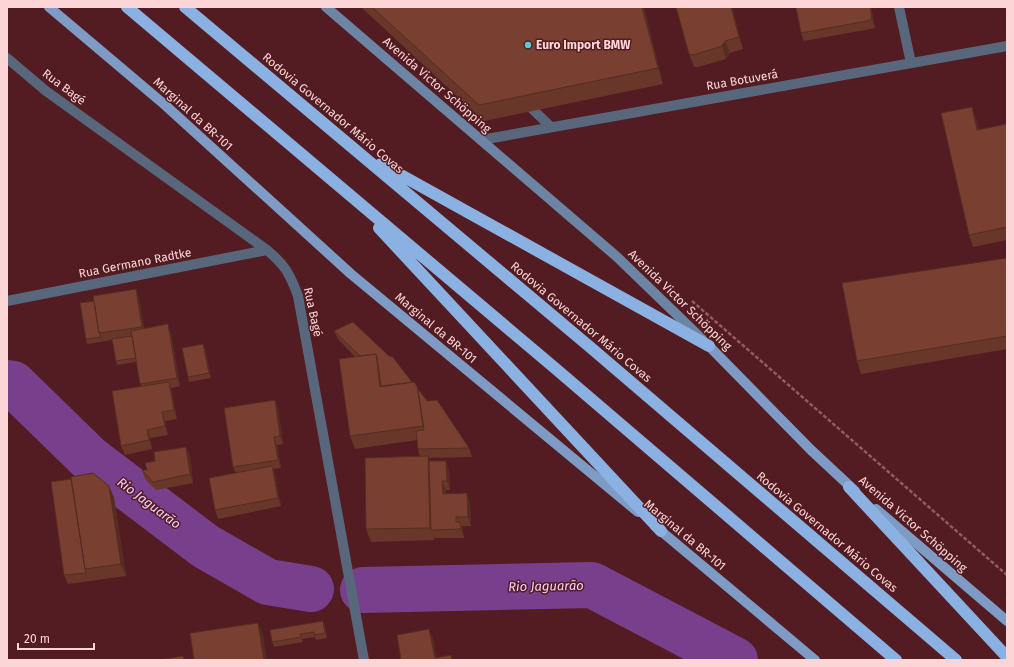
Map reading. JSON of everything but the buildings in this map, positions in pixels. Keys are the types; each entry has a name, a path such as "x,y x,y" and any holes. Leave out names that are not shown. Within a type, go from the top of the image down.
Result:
{"highway":[{"path":"127,7 544,359 896,660"},
{"name":"Rodovia Governador Mário Covas","path":"185,7 590,347 956,660"},
{"path":"356,150 709,346"},
{"path":"343,189 660,531"},
{"path":"849,487 1007,657"}],"main road":[{"name":"Marginal da BR-101","path":"49,7 165,105 351,274 815,660"},
{"name":"Avenida Victor Schöpping","path":"326,7 616,256 709,346 849,487 1007,621"}],"street":[{"path":"899,7 911,63"},
{"name":"Rua Botuverá","path":"481,140 1007,46"},
{"name":"Rua Bagé","path":"7,58 46,91 267,250 281,262 292,278 298,296 364,660"},
{"path":"517,94 551,127"},
{"name":"Rua Germano Radtke","path":"7,301 267,250"}],"path":[{"path":"688,298 1007,576"}],"waterway":[{"name":"Rio Jaguarão","path":"7,383 13,384 89,458 205,546 268,582 311,589"},
{"name":"Rio Jaguarão","path":"363,590 592,585 735,660"}],"place":[{"name":"Euro Import BMW","path":"528,45"}]}
